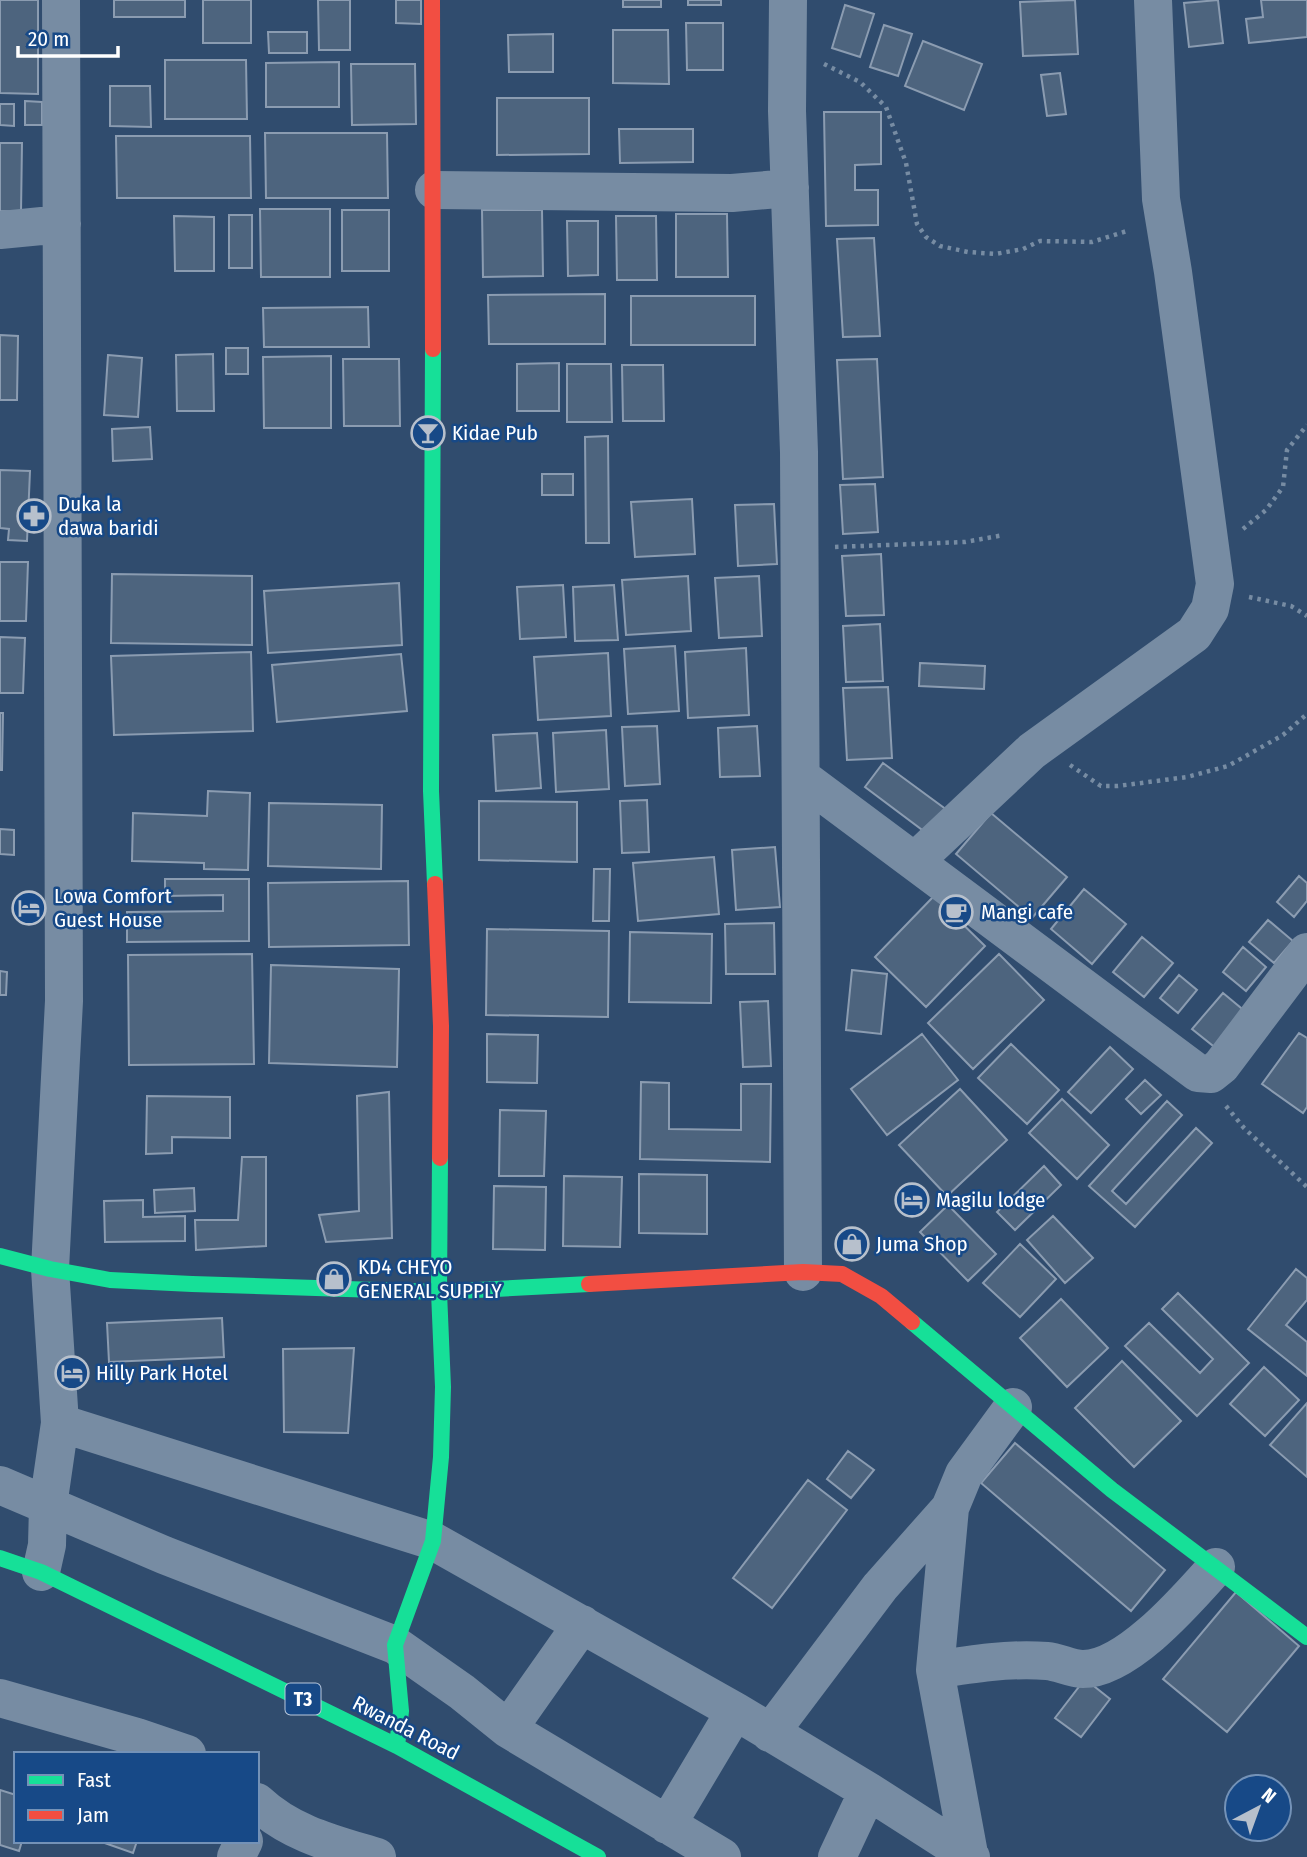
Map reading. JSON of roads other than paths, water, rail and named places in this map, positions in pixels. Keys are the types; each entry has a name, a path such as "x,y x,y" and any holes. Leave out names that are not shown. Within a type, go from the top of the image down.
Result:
{"main road":[{"path":"397,1746 401,1711 395,1645 433,1541 441,1457 443,1387 439,1292 441,1026 431,791 434,190 432,0"},
{"path":"0,1255 50,1269 110,1280 439,1292 803,1272 842,1275 881,1296 1112,1490 1307,1637"},
{"name":"Rwanda Road","path":"0,1558 41,1572 397,1746 598,1857"}],"street":[{"path":"41,1572 47,1545 48,1506 60,1423 50,1269 64,1001 61,0"},
{"path":"788,0 790,188 799,452 803,1272"},
{"path":"915,860 1042,743 1194,634 1210,609 1213,579 1161,199 1153,0"},
{"path":"434,190 732,193 790,188"},
{"path":"0,230 62,224"},
{"path":"801,777 1198,1073 1211,1074 1221,1066 1307,951"},
{"path":"970,1856 935,1670 950,1508 964,1474 1013,1407"},
{"path":"60,1423 433,1541 735,1711 970,1856"},
{"path":"0,1485 177,1560 395,1645 508,1729 722,1857"},
{"path":"770,1733 880,1587 950,1508"},
{"path":"935,1670 991,1661 1047,1661 1084,1669 1114,1661 1157,1630 1216,1567"},
{"path":"508,1729 582,1624"},
{"path":"0,1698 181,1752"},
{"path":"667,1825 735,1711"},
{"path":"837,1857 868,1791"},
{"path":"259,1808 299,1832 377,1857"}],"place":[{"name":"Kidae Pub","path":"428,433"},
{"name":"Duka la dawa baridi","path":"34,516"},
{"name":"Lowa Comfort Guest House","path":"29,908"},
{"name":"Mangi cafe","path":"956,912"},
{"name":"Magilu lodge","path":"912,1200"},
{"name":"Juma Shop","path":"852,1244"},
{"name":"KD4 CHEYO GENERAL SUPPLY","path":"334,1279"},
{"name":"Hilly Park Hotel","path":"72,1373"}]}
